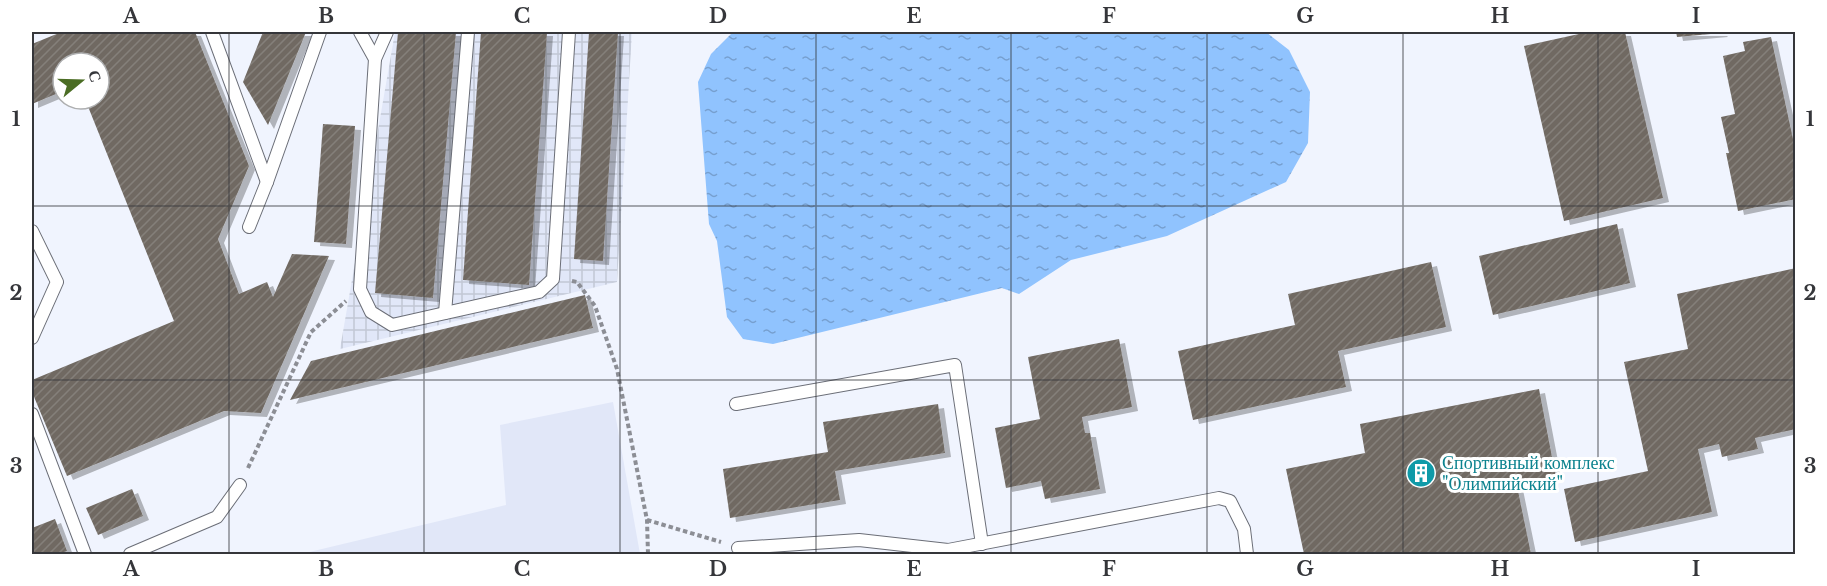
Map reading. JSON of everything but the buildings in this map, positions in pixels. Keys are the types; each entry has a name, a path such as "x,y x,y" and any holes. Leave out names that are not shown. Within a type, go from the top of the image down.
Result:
{"lane":[{"path":"212,32 267,182"},
{"path":"249,227 320,32"},
{"path":"360,32 375,59"},
{"path":"387,32 375,59 360,289 371,312 392,325 539,292 554,279 569,32"},
{"path":"445,313 468,32"},
{"path":"32,231 57,282 32,338"},
{"path":"736,404 954,365 982,544"},
{"path":"32,414 85,555"},
{"path":"130,555 217,517 240,485"},
{"path":"738,548 859,540 949,552 1219,498 1230,501 1244,529 1247,555"}],"path":[{"path":"554,279 577,282 595,306 617,369 647,520 648,555"},
{"path":"240,485 311,332 360,289"},
{"path":"647,520 738,548"}],"shaded area":[{"path":"395,32 632,32 617,282 340,349"},
{"path":"613,402 640,554 301,554 506,505 500,425"}],"water":[{"path":"733,32 1266,32 1289,50 1310,92 1308,143 1286,182 1167,236 1071,260 1019,294 1002,288 773,344 743,339 727,317 717,241 709,224 698,82 711,54"}],"place":[{"name":"Спортивный комплекс \"Олимпийский\"","path":"1421,473"}]}
